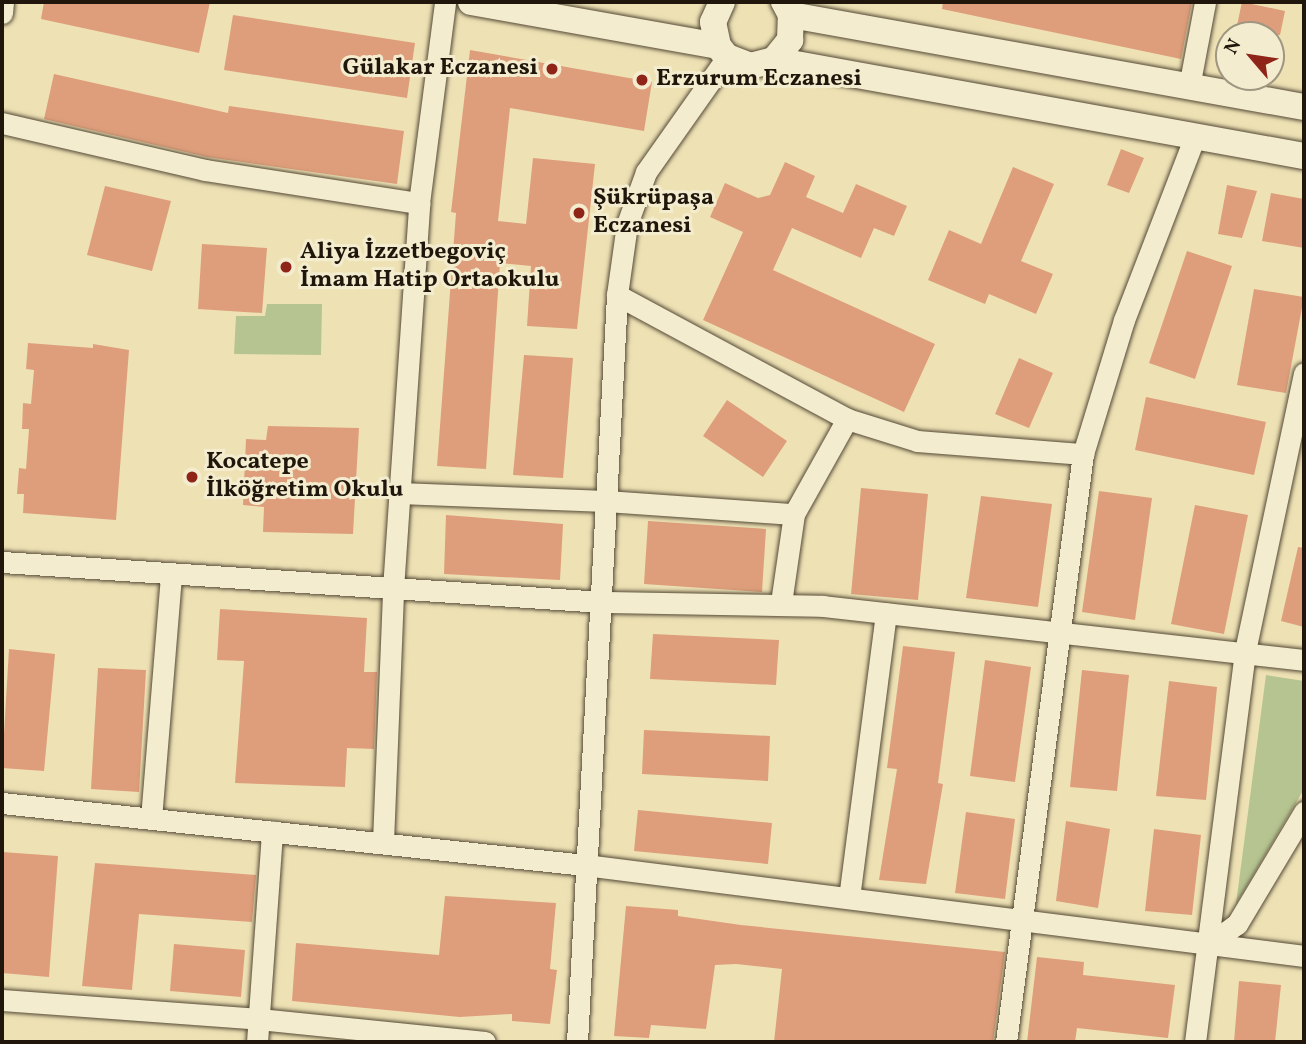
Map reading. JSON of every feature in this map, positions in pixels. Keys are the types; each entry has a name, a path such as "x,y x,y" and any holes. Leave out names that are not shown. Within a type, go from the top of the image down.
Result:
{"street":[{"path":"2,13 3,2"},
{"path":"383,842 393,589 419,203 445,2"},
{"path":"471,2 723,51 750,66 774,60 1304,156"},
{"path":"722,2 713,22 723,51"},
{"path":"1189,87 1205,2"},
{"path":"774,60 790,40 787,9 1304,107"},
{"path":"577,1042 585,865 603,602 617,295 627,224 646,173 723,51"},
{"path":"2,123 205,170 419,203"},
{"path":"1006,1042 1056,632 1083,454 1124,320 1195,136"},
{"path":"617,295 847,419 917,441 1083,454"},
{"path":"1195,1042 1245,651 1304,373"},
{"path":"781,603 794,514 847,419"},
{"path":"399,493 606,500 794,514"},
{"path":"2,562 603,602 781,603 1245,651 1304,660"},
{"path":"151,819 171,574"},
{"path":"849,898 887,613"},
{"path":"2,803 585,865 1304,956"},
{"path":"1208,945 1237,924 1304,812"},
{"path":"257,1042 272,832"},
{"path":"2,1000 259,1018 485,1042"}],"green space":[{"path":"267,304 322,304 321,355 234,354 236,316 265,316"},
{"path":"1266,675 1304,681 1304,789 1236,904"}],"building":[{"path":"44,2 210,2 199,53 41,19"},
{"path":"943,2 1192,2 1181,59 942,9"},
{"path":"1242,2 1285,11 1283,21 1238,21"},
{"path":"233,15 415,43 407,98 224,70"},
{"path":"470,50 652,82 644,131 510,108 498,221 526,224 533,158 595,164 577,329 527,326 531,266 500,263 486,469 437,466 456,213 451,212"},
{"path":"54,74 228,113 229,106 404,131 397,184 207,157 44,119"},
{"path":"1121,149 1144,158 1129,193 1107,185"},
{"path":"785,162 815,176 806,197 843,213 856,184 907,206 894,236 874,228 861,258 792,228 773,270 935,344 904,412 703,320 743,232 710,217 725,183 758,198 770,195"},
{"path":"1013,167 1054,184 1021,261 1053,274 1036,314 989,294 985,304 928,280 949,230 981,244"},
{"path":"1227,185 1257,191 1242,238 1218,234"},
{"path":"105,186 171,201 152,271 87,255"},
{"path":"1271,193 1304,199 1304,248 1262,241"},
{"path":"202,244 267,248 262,313 198,309"},
{"path":"1187,251 1232,266 1195,379 1149,363"},
{"path":"1254,289 1304,297 1286,393 1237,385"},
{"path":"28,343 93,348 93,344 129,350 116,520 23,513 24,494 17,494 19,468 26,469 29,429 22,429 23,403 31,404 34,370 26,369"},
{"path":"524,355 573,358 563,478 513,475"},
{"path":"1019,358 1053,373 1029,428 995,414"},
{"path":"1146,397 1266,422 1254,475 1135,450"},
{"path":"727,400 787,441 763,477 703,436"},
{"path":"268,426 359,428 353,534 263,532 264,507 243,505 246,439 266,440"},
{"path":"861,488 928,494 918,600 851,594"},
{"path":"1099,491 1152,498 1135,620 1082,612"},
{"path":"981,496 1052,504 1038,607 966,598"},
{"path":"1195,505 1248,515 1224,634 1171,624"},
{"path":"446,515 563,524 560,580 444,574"},
{"path":"648,521 766,529 762,592 644,584"},
{"path":"1298,547 1304,548 1304,627 1281,621"},
{"path":"220,609 367,618 364,672 377,672 374,749 347,748 345,787 235,783 244,661 217,660"},
{"path":"653,634 779,640 776,685 650,679"},
{"path":"903,646 955,652 938,783 943,784 926,884 879,880 897,769 887,768"},
{"path":"9,649 55,654 44,771 2,768"},
{"path":"985,660 1031,667 1015,782 970,776"},
{"path":"98,668 146,670 139,792 91,789"},
{"path":"1082,670 1129,675 1117,791 1070,787"},
{"path":"1169,681 1217,687 1206,800 1156,796"},
{"path":"644,730 770,736 768,781 642,774"},
{"path":"638,810 772,823 768,864 634,851"},
{"path":"966,812 1015,819 1005,899 955,893"},
{"path":"1066,821 1110,829 1098,908 1056,901"},
{"path":"1154,829 1201,835 1192,915 1145,911"},
{"path":"2,852 58,856 49,977 2,973"},
{"path":"95,863 256,875 252,922 139,914 132,990 82,986"},
{"path":"445,896 556,903 550,969 557,970 550,1024 512,1021 512,1014 460,1017 292,1001 296,943 439,955"},
{"path":"626,906 678,910 678,916 741,925 1005,952 993,1042 774,1042 782,969 736,964 715,965 706,1029 651,1025 649,1038 614,1036"},
{"path":"174,944 245,950 241,997 170,991"},
{"path":"1037,957 1084,962 1083,975 1175,985 1168,1038 1077,1028 1075,1042 1027,1042"},
{"path":"1239,981 1281,985 1275,1042 1234,1042"}],"place":[{"name":"Gülakar Eczanesi","path":"552,69"},
{"name":"Erzurum Eczanesi","path":"642,80"},
{"name":"Şükrüpaşa Eczanesi","path":"579,213"},
{"name":"Aliya İzzetbegoviç İmam Hatip Ortaokulu","path":"286,267"},
{"name":"Kocatepe İlköğretim Okulu","path":"192,477"}]}
